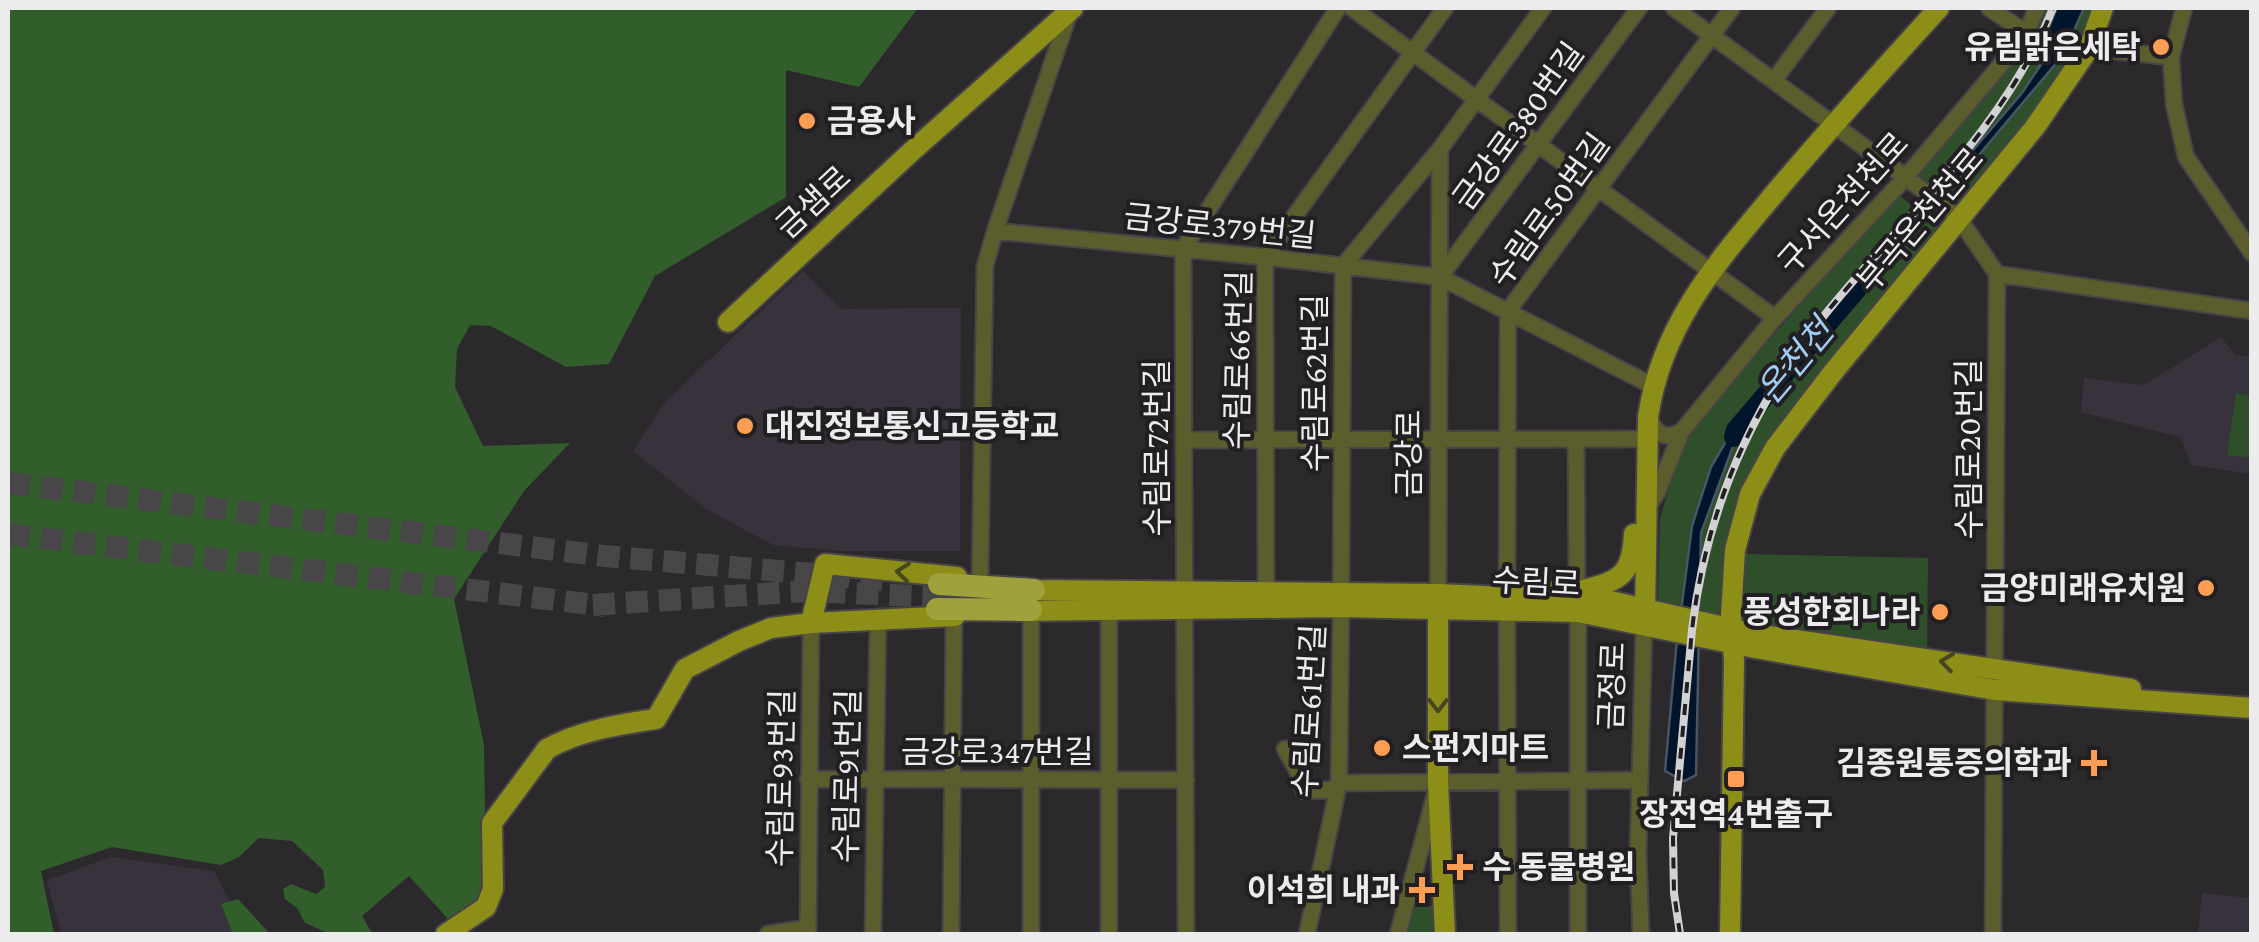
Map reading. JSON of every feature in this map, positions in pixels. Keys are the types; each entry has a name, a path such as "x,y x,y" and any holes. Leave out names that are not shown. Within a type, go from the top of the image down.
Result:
{"highway":[{"path":"939,584 977,583 1032,600"},
{"path":"946,613 1032,600"}],"main road":[{"name":"금정로","path":"1654,621 1645,510 1646,439 1653,386 1669,342 1710,270 1833,124 1938,8"},
{"name":"부곡온천천로","path":"1730,934 1728,636 1735,550 1750,494 1776,448 1953,213 2036,128 2089,48 2102,8"},
{"name":"금샘로","path":"728,322 910,152 1072,9"},
{"path":"1576,602 1619,579 1628,569 1634,528 1645,510"},
{"path":"811,623 825,564 977,583"},
{"name":"수림로","path":"1032,600 1109,608 1266,592 1341,600"},
{"name":"수림로","path":"1032,600 1576,602 1995,690 2252,707"},
{"name":"금강로","path":"1438,600 1438,782 1445,934"},
{"path":"446,934 486,907 493,889 492,823 547,750 560,742 656,719 685,669 771,628 946,613"},
{"name":"수림로","path":"1728,636 1996,668 2252,707"}],"street":[{"path":"1318,8 1337,8"},
{"path":"1184,249 1337,8"},
{"path":"1352,8 1775,318"},
{"name":"수림로66번길","path":"1266,592 1265,257 1445,8"},
{"path":"1440,150 1543,8"},
{"name":"금강로380번길","path":"1440,277 1639,8"},
{"path":"1674,8 1953,213 1997,274 2252,312"},
{"name":"수림로50번길","path":"1508,934 1508,311 1732,8"},
{"path":"1774,80 1828,8"},
{"path":"1989,8 2026,33"},
{"name":"구서온천천로","path":"1645,510 1657,493 1682,431 1775,318 1907,180 2026,33 2037,8"},
{"path":"2184,8 2171,57 2174,104 2186,157 2252,253"},
{"path":"977,583 986,266 994,232 1072,9"},
{"path":"2089,48 2171,57"},
{"name":"수림로62번길","path":"1341,600 1342,266 1440,150"},
{"name":"금강로","path":"1438,600 1440,150"},
{"name":"금강로379번길","path":"994,232 1440,277"},
{"name":"수림로72번길","path":"1184,249 1186,934"},
{"name":"수림로20번길","path":"1993,934 1997,274"},
{"path":"1440,277 1653,386"},
{"path":"1648,417 1662,436 1682,431"},
{"path":"1184,440 1646,439"},
{"name":"수림로","path":"1576,440 1576,602"},
{"path":"1032,600 1032,934"},
{"name":"수림로61번길","path":"1306,934 1338,786 1341,600"},
{"path":"1576,602 1578,934"},
{"path":"1109,608 1109,934"},
{"path":"946,613 952,934"},
{"name":"수림로91번길","path":"873,934 878,619"},
{"name":"금정로","path":"1640,934 1639,780 1654,621"},
{"name":"수림로93번길","path":"808,931 811,623"},
{"path":"1284,749 1304,791 1438,782 1639,780"},
{"name":"금강로347번길","path":"808,779 1186,780"},
{"path":"1398,934 1438,782"},
{"path":"768,934 808,931"}],"shaded area":[{"path":"803,271 842,309 961,308 960,551 841,551 773,545 708,510 633,451 665,402"},
{"path":"2221,337 2235,355 2251,356 2251,474 2191,465 2180,437 2081,412 2084,378 2144,385"},
{"path":"111,857 214,871 247,934 61,934 47,880"},
{"path":"2202,893 2251,898 2248,934 2198,934"}],"green space":[{"path":"8,8 918,8 859,87 786,70 786,197 655,276 609,364 566,367 491,326 470,325 457,349 455,387 483,446 570,443 524,491 454,599 484,745 486,886 479,903 450,921 409,876 362,916 372,933 330,934 305,923 297,908 285,899 283,889 291,884 316,894 325,887 323,870 292,841 259,838 239,857 221,865 112,847 41,871 54,934 8,934"},
{"path":"2040,8 2098,8 2074,61 2040,111 1980,180 1960,201 1954,202 1921,178 1917,170"},
{"path":"1900,196 1942,229 1766,454 1722,609 1713,618 1658,603 1660,519 1688,433"},
{"path":"2236,393 2251,396 2251,458 2227,455"},
{"path":"1742,554 1928,558 1927,648 1744,620 1736,610"},
{"path":"238,899 270,934 233,934 221,904"},
{"path":"1411,906 1432,906 1434,934 1404,934"}],"water":[{"name":"온천천","path":"2071,8 2084,8 2063,55 1958,180 1793,354 1739,430 1701,533 1696,775 1684,781 1665,771 1692,526 1711,467 1749,402 2022,93"}],"waterway":[{"name":"온천천","path":"2055,43 2069,8"},
{"name":"온천천","path":"1734,437 1869,275"}],"tunnel":[{"path":"8,483 605,556 894,581"},
{"path":"8,534 605,606"},
{"path":"593,605 806,591 979,599"}],"railway":[{"path":"1680,934 1674,893 1673,838 1692,630 1708,543 1736,461 1776,384 1800,348 1981,131 2009,92 2053,8"}],"place":[{"name":"유림맑은세탁","path":"2161,47"},
{"name":"금용사","path":"807,121"},
{"name":"대진정보통신고등학교","path":"745,426"},
{"name":"금양미래유치원","path":"2206,588"},
{"name":"풍성한회나라","path":"1940,612"},
{"name":"스펀지마트","path":"1382,748"},
{"name":"김종원통증의학과","path":"2094,763"},
{"name":"장전역4번출구","path":"1736,779"},
{"name":"수 동물병원","path":"1460,867"},
{"name":"이석희 내과","path":"1422,890"}]}
